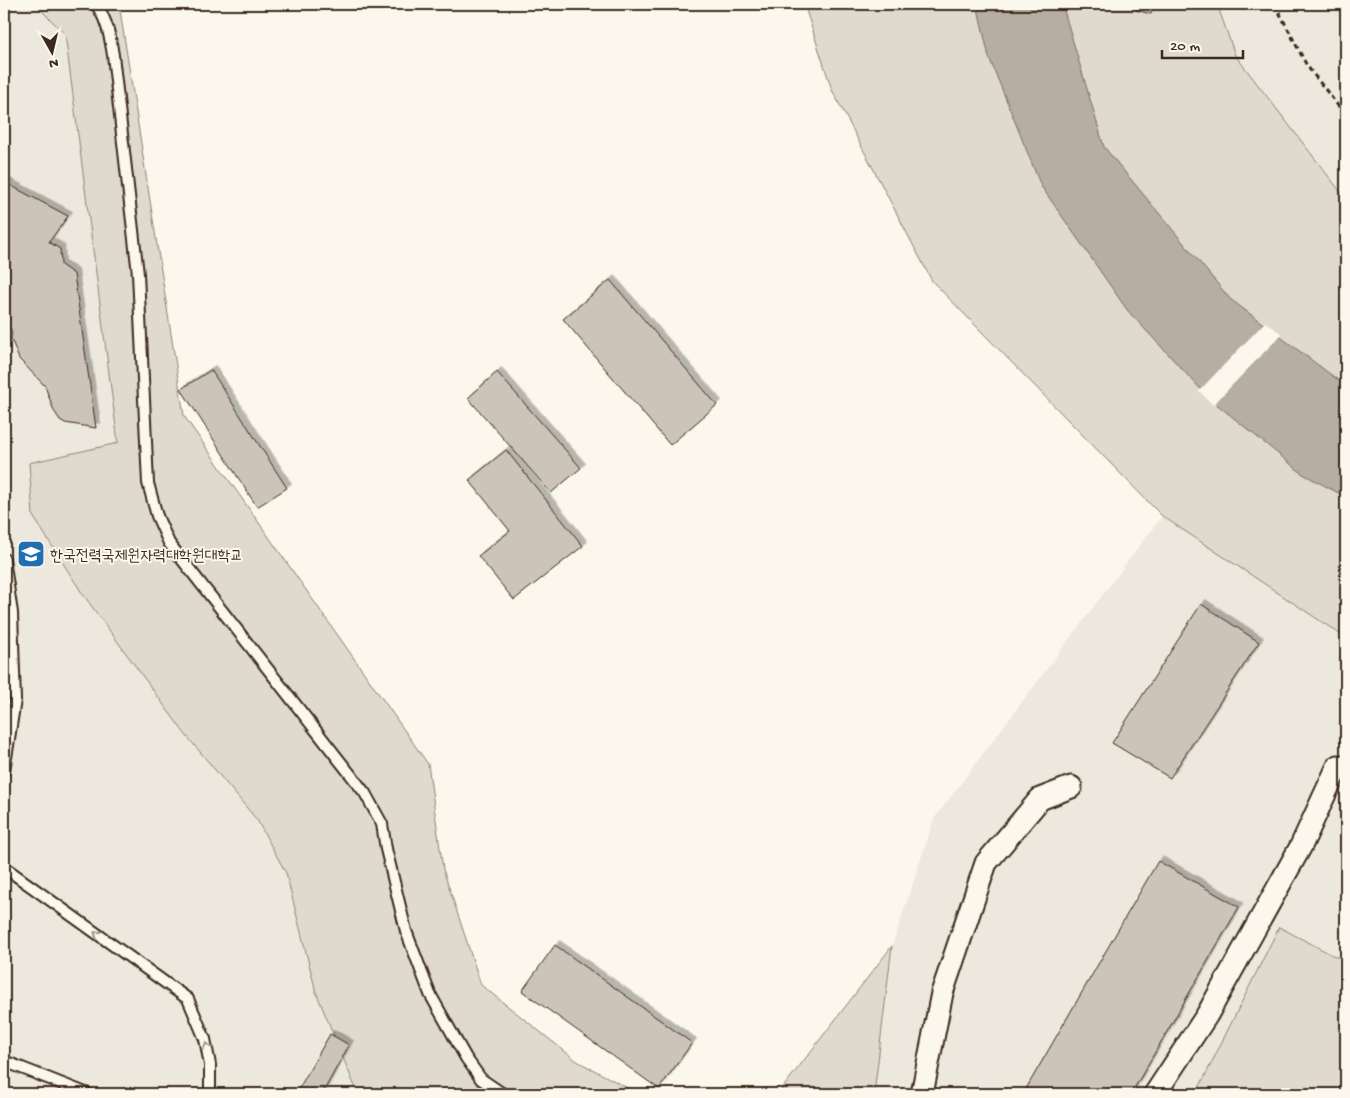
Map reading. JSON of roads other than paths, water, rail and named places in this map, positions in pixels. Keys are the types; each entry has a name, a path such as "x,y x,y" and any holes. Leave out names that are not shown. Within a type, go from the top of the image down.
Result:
{"street":[{"path":"1155,1094 1206,1015 1296,855 1338,766"},
{"path":"922,1094 942,993 986,863 1040,799 1071,787"}],"lane":[{"path":"96,4 110,30 113,55 138,274 148,483 157,516 169,543 365,793 382,824 386,849 406,931 430,994 466,1058 481,1079 503,1094"},
{"path":"4,559 12,613 15,700 4,771"},
{"path":"4,867 188,999 206,1039 210,1065 210,1094"},
{"path":"4,1061 88,1094"}],"place":[{"name":"한국전력국제원자력대학원대학교","path":"31,554"}]}
